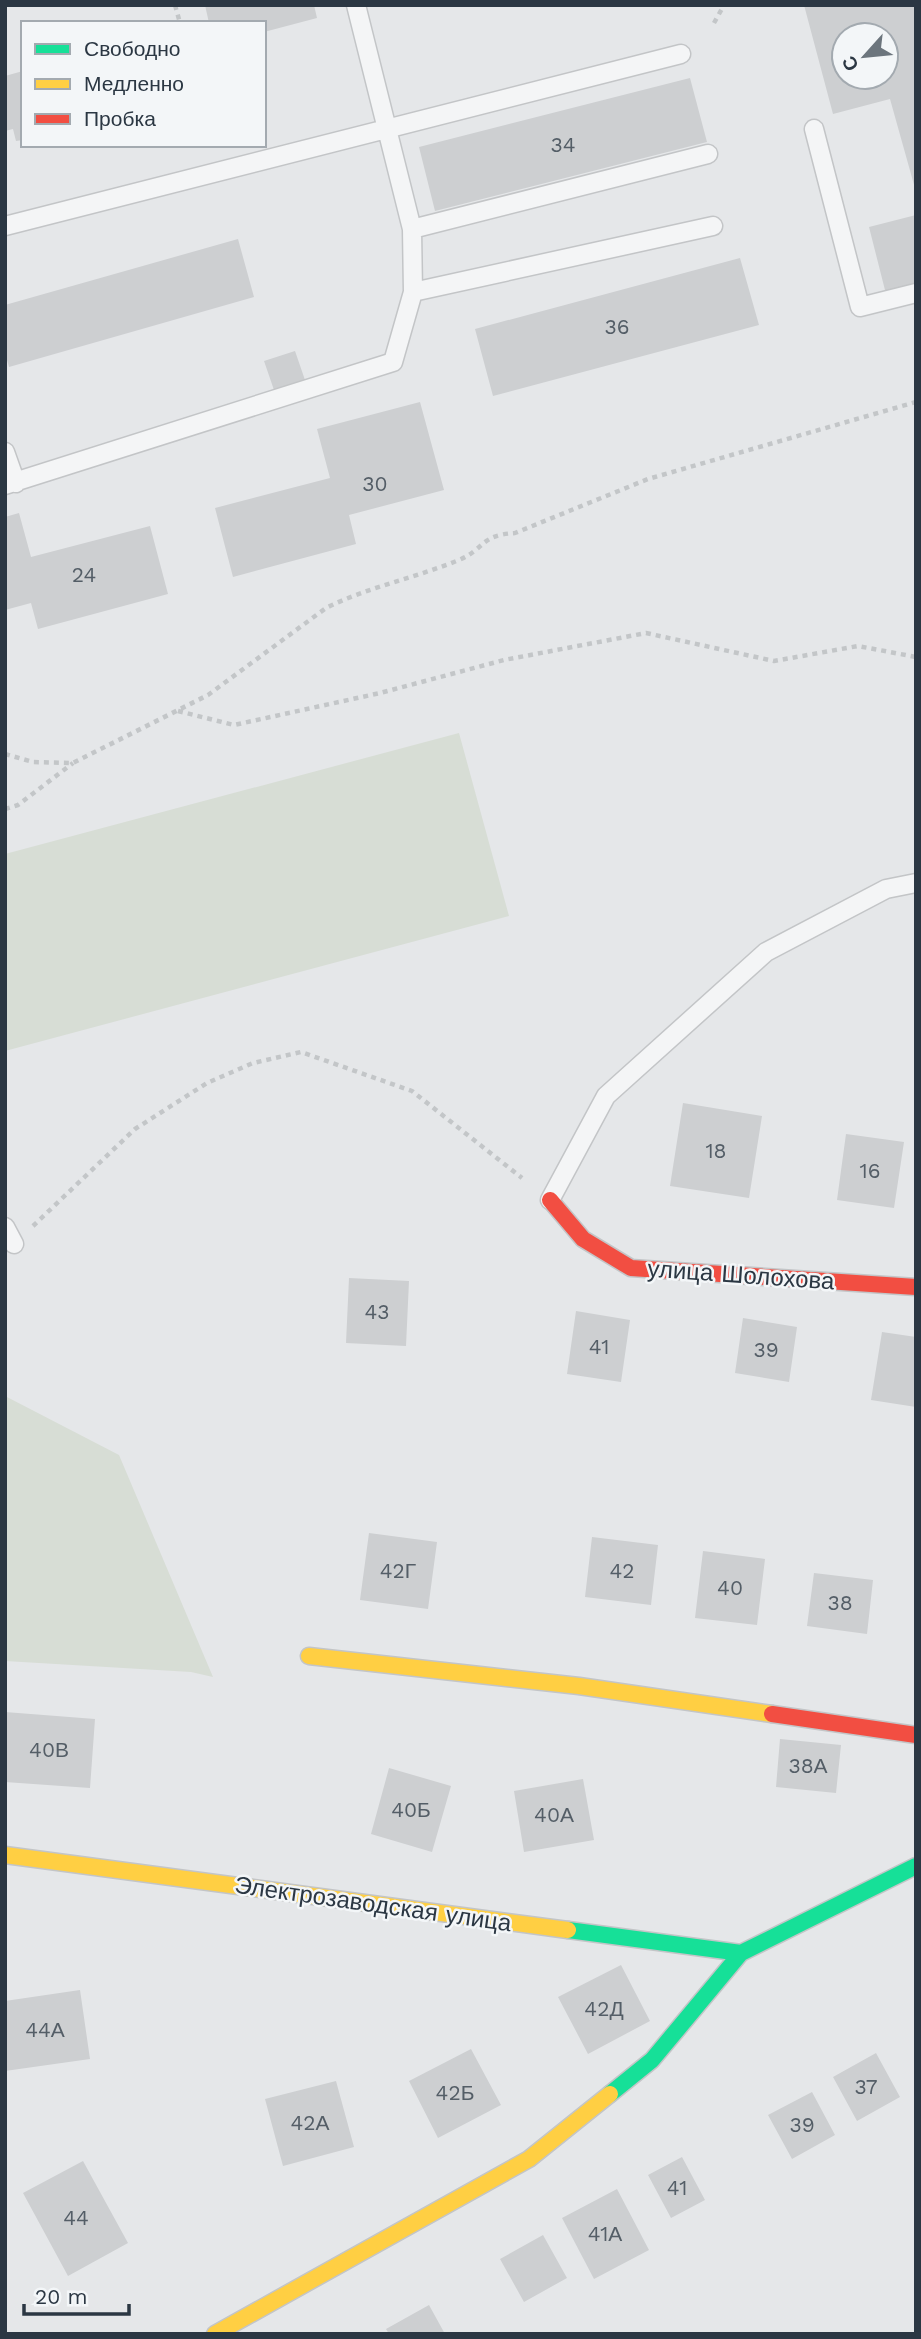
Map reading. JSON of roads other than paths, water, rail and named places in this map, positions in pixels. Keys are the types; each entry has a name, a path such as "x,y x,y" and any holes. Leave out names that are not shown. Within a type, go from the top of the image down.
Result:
{"street":[{"name":"улица Шолохова","path":"550,1200 583,1239 631,1268 916,1287"},
{"path":"309,1656 579,1686 916,1735"},
{"name":"Электрозаводская улица","path":"5,1855 741,1953"},
{"path":"215,2334 529,2159 652,2060 741,1953 916,1866"}],"lane":[{"path":"5,452 11,484 393,362 412,292 412,229 356,5"},
{"path":"5,226 681,54"},
{"path":"814,129 860,307 916,293"},
{"path":"412,229 708,154"},
{"path":"412,292 713,226"},
{"path":"550,1200 606,1096 766,952 886,889 916,883"},
{"path":"5,1227 14,1244"}]}
